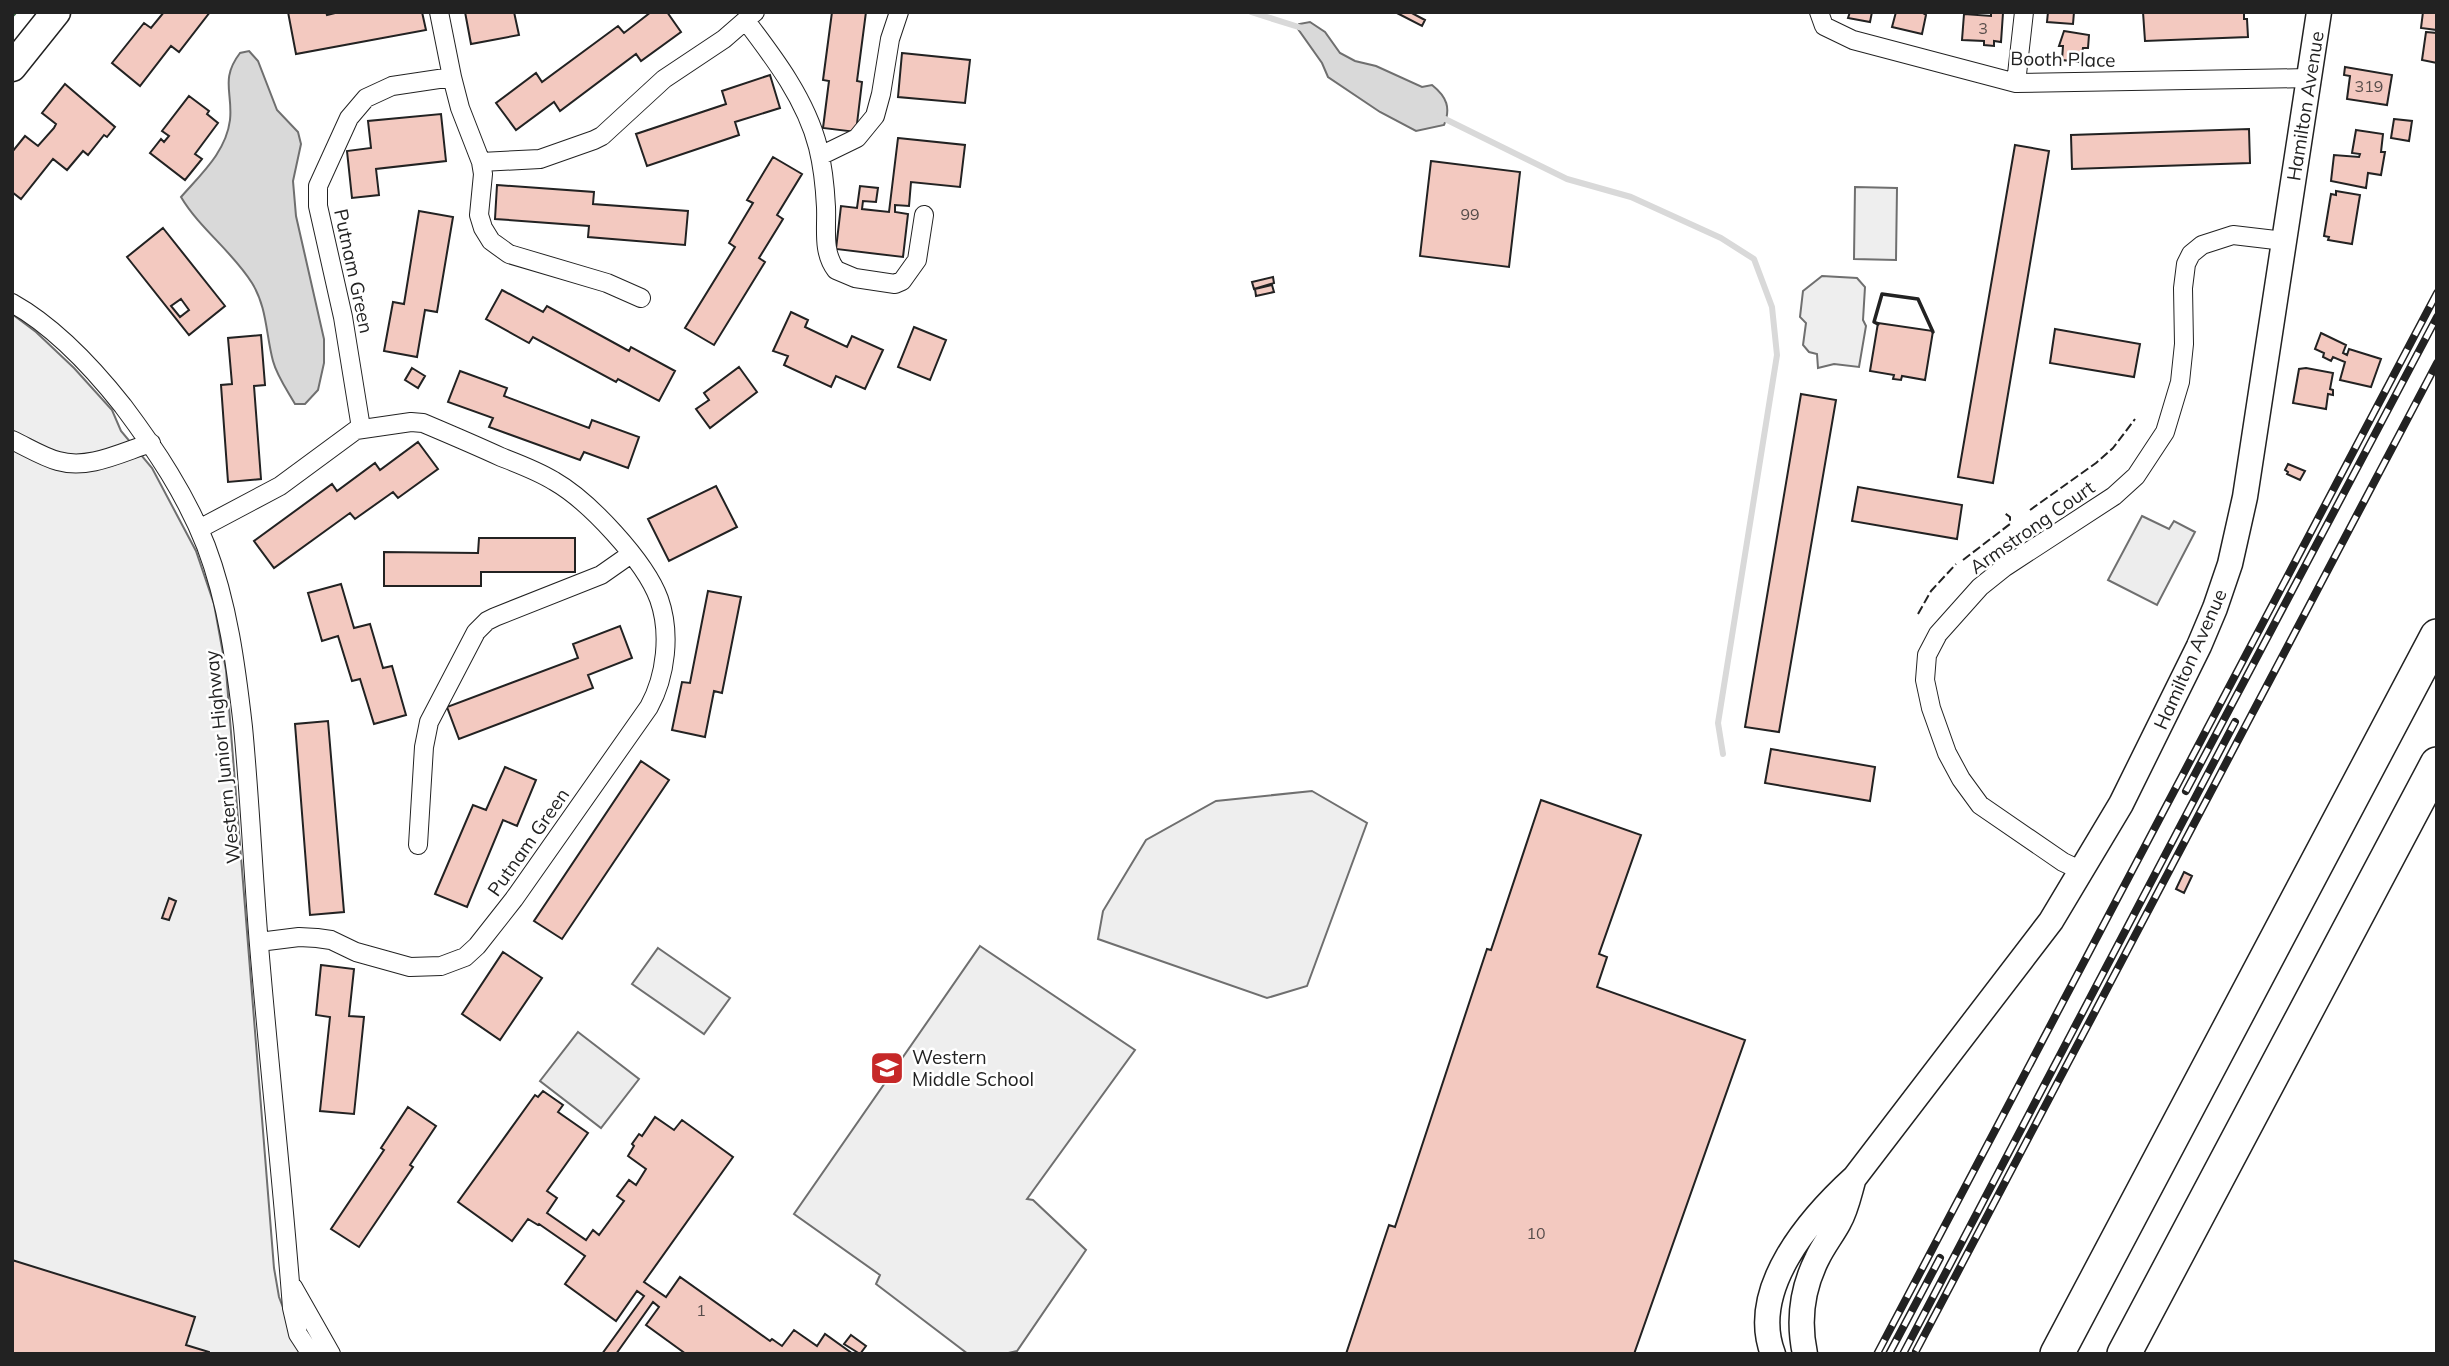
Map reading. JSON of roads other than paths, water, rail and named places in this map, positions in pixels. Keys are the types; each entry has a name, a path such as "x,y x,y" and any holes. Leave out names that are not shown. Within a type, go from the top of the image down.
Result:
{"highway":[{"path":"2057,1354 2437,636"},
{"path":"2124,1354 2437,764"},
{"path":"2393,846 2437,781"}],"main road":[{"path":"12,67 56,12"},
{"name":"Hamilton Avenue","path":"1773,1354 1766,1326 1767,1311 1782,1268 1805,1231 1827,1203 1855,1177 2051,921 2121,804 2184,679 2215,608 2230,564 2245,496 2319,12"},
{"name":"Hamilton Avenue","path":"1805,1354 1801,1308 1807,1282 1817,1258 1840,1220 1855,1177"}],"street":[{"path":"439,12 460,108 481,162 481,221 486,235 497,247 509,254 607,283 641,298"},
{"path":"820,156 858,138 875,116 890,39 899,12"},
{"path":"2016,83 2024,12"},
{"path":"481,162 540,159 602,136 664,79 750,17 808,117 820,156 825,191 827,252 831,264 841,273 855,278 895,284 902,281 917,260 924,215"},
{"name":"Booth Place","path":"1822,19 1853,40 2016,83 2309,78"},
{"name":"Putnam Green","path":"361,428 343,317 318,206 318,186 349,118 366,99 392,86 452,77"},
{"name":"Armstrong Court","path":"2082,871 2063,862 1980,805 1961,779 1947,753 1931,708 1925,680 1927,655 1938,634 1980,587 2005,567 2113,496 2136,476 2165,432 2180,382 2184,344 2183,288 2186,264 2191,254 2202,245 2234,235 2284,241"},
{"name":"Western Junior Highway","path":"12,303 64,341 110,390 151,443 171,474 199,529 222,598 237,674 292,1308 298,1334 311,1354"},
{"name":"Putnam Green","path":"199,529 273,491 349,434 361,428 423,423 540,474 569,490 608,525 654,588 661,605 665,655 655,696 514,899 471,953 459,961 441,966 410,967 356,952 317,937 259,942"},
{"path":"12,440 60,462 78,463 100,460 151,443"},
{"path":"418,845 426,733 435,710 480,627 495,617 601,575 631,554"},
{"name":"Western Junior Highway","path":"290,1281 331,1354"}],"waterway":[{"path":"1251,12 1305,29"},
{"path":"1439,116 1567,179 1631,197 1721,238 1754,259 1772,307 1777,355 1718,723 1723,754"}],"railway":[{"path":"1877,1354 2437,293"},
{"path":"2186,791 2437,317"},
{"path":"1916,1351 2437,363"},
{"path":"1903,1354 2235,722"},
{"path":"1889,1354 1940,1258"}],"place":[{"name":"Western Middle School","path":"887,1068"}]}
